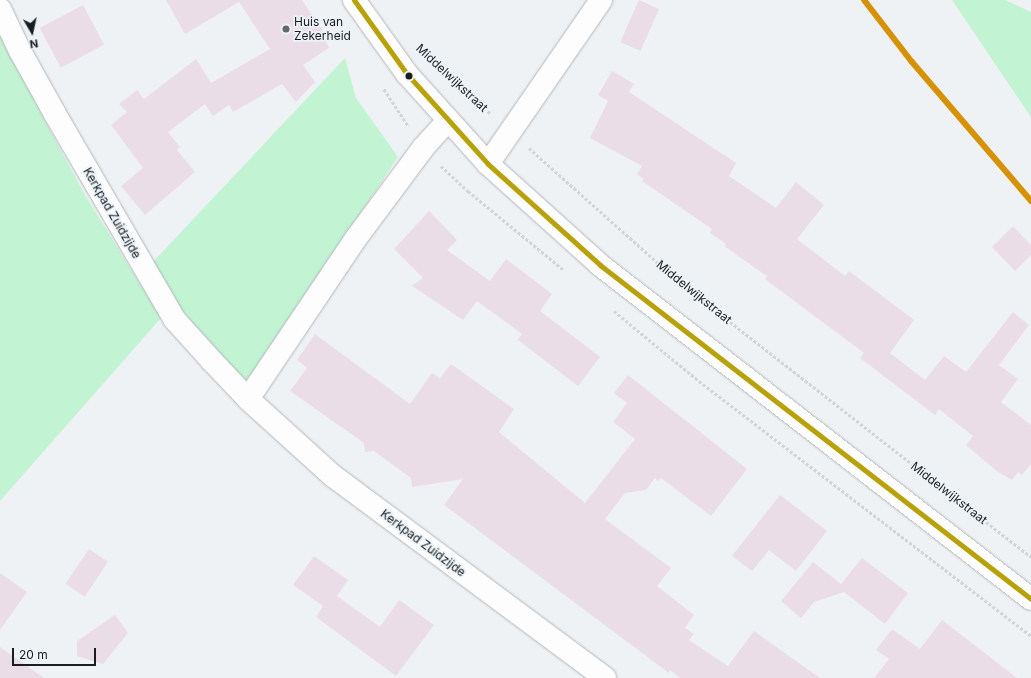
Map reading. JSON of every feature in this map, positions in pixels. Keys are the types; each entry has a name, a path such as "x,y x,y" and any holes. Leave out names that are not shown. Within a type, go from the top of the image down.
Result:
{"street":[{"path":"354,0 407,74 447,121 488,164 600,264 1031,599"},
{"path":"488,164 512,133 601,0"},
{"name":"Kerkpad Zuidzijde","path":"0,9 20,51 55,114 175,320 248,399 333,476 605,678"},
{"path":"248,399 357,237 423,148 447,121"}],"path":[{"name":"Middelwijkstraat","path":"424,52 512,133 683,285 1031,557"}],"green space":[{"path":"952,0 1005,0 1031,12 1031,117"},
{"path":"0,28 44,119 85,195 161,318 0,501"},
{"path":"345,58 356,98 398,157 259,368 242,383 184,318 150,265"}],"building":[{"path":"166,0 302,0 329,40 326,42 329,48 303,65 315,82 296,102 282,84 233,112 229,105 213,116 205,104 168,132 180,147 177,150 195,172 145,215 121,186 143,168 111,125 127,112 119,104 137,90 144,99 196,59 211,83 270,49 239,2 185,34"},
{"path":"639,0 659,9 640,51 620,42"},
{"path":"83,5 104,45 61,68 40,28"},
{"path":"612,71 634,84 629,92 736,163 729,176 776,208 796,182 824,205 797,239 845,276 849,271 914,320 890,353 925,380 944,356 966,372 1013,312 1029,325 999,365 1018,379 1001,402 1031,425 1031,464 1022,475 1018,472 1012,480 998,472 966,445 973,436 939,409 935,415 860,358 864,353 765,279 767,276 724,246 726,244 710,233 712,229 642,181 644,179 637,174 642,166 590,138 608,101 598,95"},
{"path":"429,211 457,240 447,250 490,281 506,259 552,294 540,311 600,357 578,386 518,340 522,334 477,301 463,320 412,286 423,278 394,249"},
{"path":"1013,226 1031,245 1031,255 1015,271 992,247"},
{"path":"315,334 410,404 432,373 440,378 451,364 514,409 499,432 585,503 635,439 613,422 627,403 614,393 628,375 747,469 711,516 661,478 658,481 655,478 646,490 625,493 605,519 671,568 657,586 694,615 685,628 694,634 689,640 728,666 754,631 820,678 680,678 670,670 669,673 444,505 463,479 412,487 411,478 374,451 365,452 364,443 290,391 307,368 297,360"},
{"path":"780,495 827,531 796,571 769,550 752,571 732,556"},
{"path":"89,549 108,562 85,597 66,584"},
{"path":"314,556 348,580 337,596 380,627 399,600 434,625 396,676 316,617 323,606 293,585"},
{"path":"862,558 908,593 885,624 844,592 814,602 801,618 781,601 813,562 841,584"},
{"path":"0,573 27,592 0,630"},
{"path":"115,615 128,633 103,664 77,656 77,641"},
{"path":"942,620 1017,678 874,678 889,659 876,650 892,629 920,649"},
{"path":"0,647 44,678 0,678"}],"transit line":[{"path":"354,0 407,74 488,164 600,265 1031,599"},
{"path":"864,0 912,62 1031,201"}],"place":[{"name":"Huis van Zekerheid","path":"286,29"}]}
